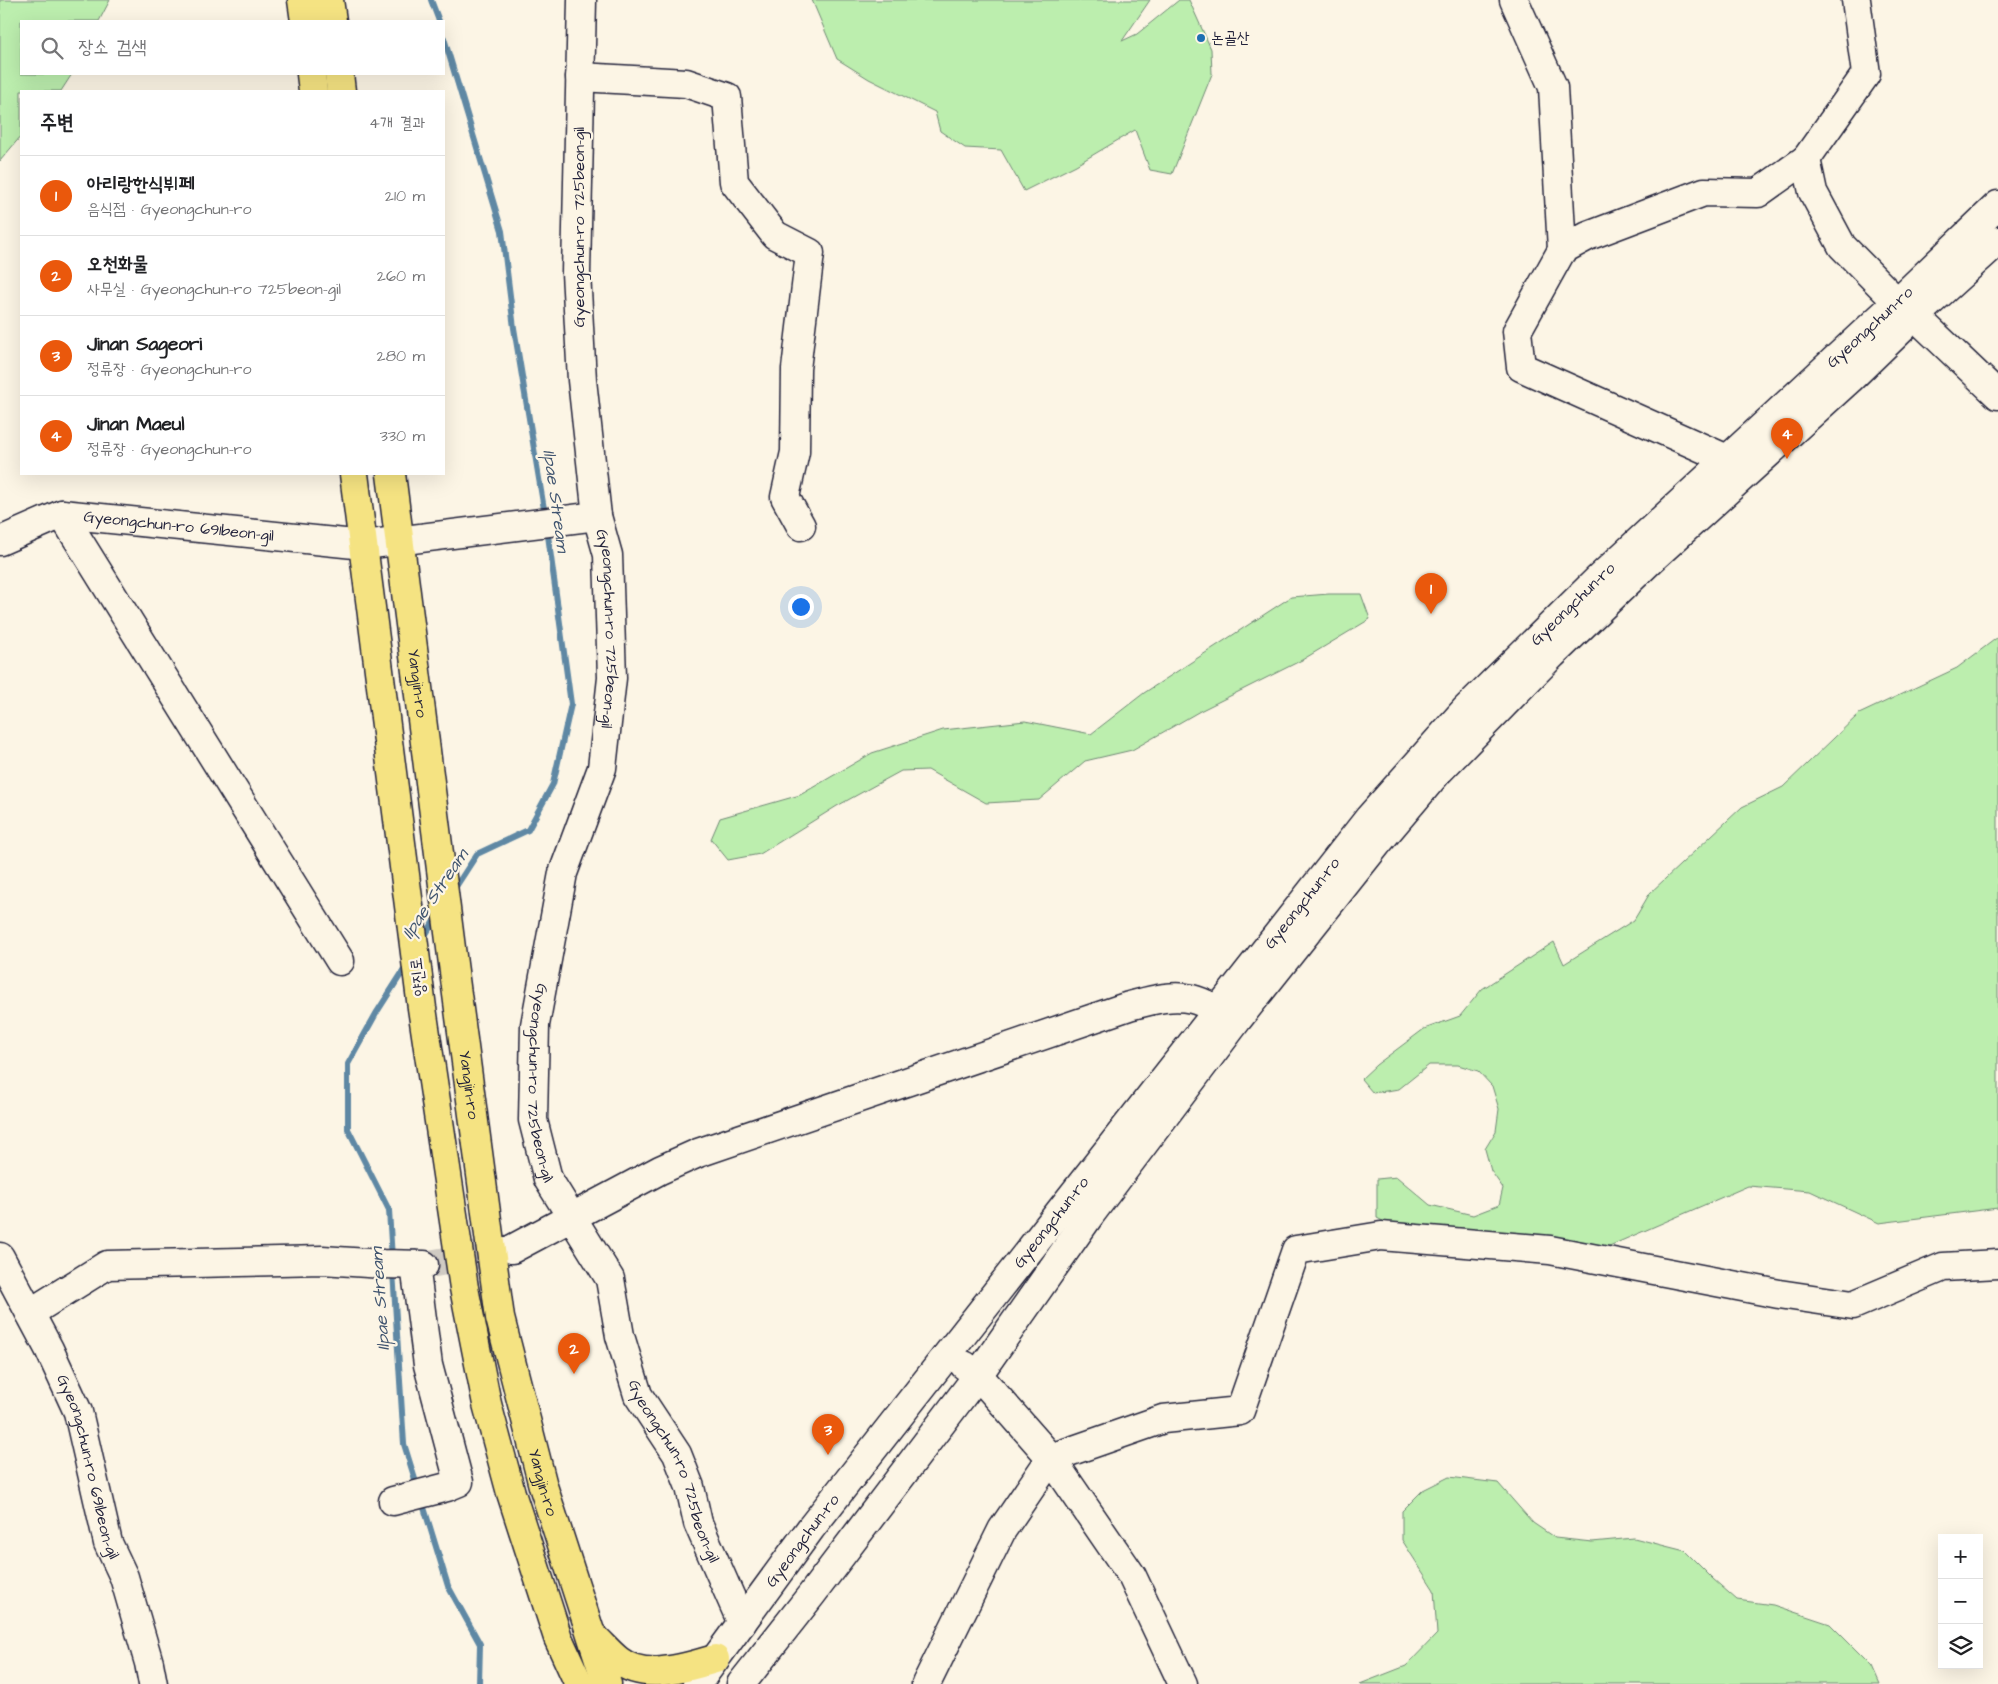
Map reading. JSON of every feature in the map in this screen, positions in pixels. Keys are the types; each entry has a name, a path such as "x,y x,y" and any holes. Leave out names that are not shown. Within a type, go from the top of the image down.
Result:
{"main road":[{"path":"302,0 305,20"},
{"path":"329,0 332,20"},
{"path":"311,75 313,90"},
{"path":"339,75 341,90"},
{"path":"354,475 364,545"},
{"name":"Yangjin-ro","path":"391,475 500,1318 543,1486 607,1684"},
{"name":"양진로","path":"364,545 422,1008"},
{"name":"Yangjin-ro","path":"422,1008 464,1288 487,1404 511,1493 558,1638 579,1684"},
{"path":"591,1633 619,1662 644,1672 677,1670 715,1660"},
{"path":"558,1638 565,1684"}],"street":[{"name":"Gyeongchun-ro 725beon-gil","path":"582,0 576,273 591,517 608,555 612,678 602,768 563,873 535,1025 532,1120 548,1179 610,1279 620,1336 638,1395 677,1454 690,1487 698,1523 742,1623"},
{"path":"1514,0 1553,87 1562,250 1517,331 1522,367 1727,459"},
{"path":"1562,250 1588,236 1704,192 1758,193 1806,159 1866,74 1856,0"},
{"path":"580,77 686,83 728,97 734,182 775,235 810,253 796,369 795,452 785,497 802,526"},
{"path":"1806,159 1813,192 1842,246 1998,395"},
{"name":"Gyeongchun-ro","path":"741,1684 812,1594 978,1375 1090,1215 1238,1019 1377,844 1437,773 1552,655 1652,559 1850,379 1906,309 1998,205"},
{"name":"Gyeongchun-ro","path":"697,1684 811,1528 1369,818 1465,710 1599,578 1727,459 1906,309 1998,241"},
{"path":"62,514 340,961"},
{"name":"Gyeongchun-ro 691beon-gil","path":"0,541 62,514 364,545 591,517"},
{"path":"512,1249 660,1170 698,1154 1129,1006 1176,997 1193,999 1218,1010"},
{"path":"926,1684 1002,1530 1051,1458 1163,1419 1240,1411 1296,1250 1381,1236 1550,1250 1779,1294 1853,1305 1943,1267 1998,1264"},
{"name":"Gyeongchun-ro 691beon-gil","path":"0,1257 30,1313 78,1412 108,1542 124,1576 149,1663 153,1684"},
{"path":"30,1313 107,1265 322,1260 420,1265 428,1364 459,1482 400,1500"},
{"path":"949,1353 978,1375 1051,1458 1132,1576 1183,1684"}],"green space":[{"path":"0,0 110,0 100,20 20,20 20,75 71,75 62,90 20,90 20,137 0,161"},
{"path":"812,0 1150,0 1122,41 1137,34 1179,0 1189,0 1211,49 1212,74 1172,174 1150,170 1135,130 1076,165 1024,191 1001,150 965,148 940,131 935,112 869,79 837,59"},
{"path":"1361,594 1370,619 1302,660 1200,711 1132,750 1085,761 1039,800 986,803 928,770 901,771 837,806 760,854 728,860 711,839 720,818 800,795 872,753 943,730 1025,721 1091,734 1144,693 1291,597"},
{"path":"1998,637 1998,1208 1879,1223 1810,1191 1748,1186 1607,1247 1528,1235 1400,1230 1377,1218 1377,1179 1397,1177 1430,1205 1473,1215 1499,1205 1503,1188 1491,1171 1485,1149 1496,1131 1499,1109 1492,1086 1478,1071 1458,1065 1429,1065 1399,1089 1373,1093 1361,1079 1376,1065 1424,1029 1460,1016 1482,989 1554,942 1564,964 1634,920 1650,893 1742,807 1783,787 1859,714 1957,668"},
{"path":"1449,1477 1498,1483 1533,1523 1555,1538 1592,1542 1634,1538 1685,1551 1737,1600 1773,1605 1830,1624 1872,1666 1880,1684 1360,1684 1406,1666 1437,1634 1434,1590 1402,1540 1402,1511 1423,1490"}],"waterway":[{"name":"Ilpae Stream","path":"431,0 439,20"},
{"name":"Ilpae Stream","path":"445,41 502,231 514,328 545,515"},
{"name":"Ilpae Stream","path":"453,891 477,854 528,830 553,784 571,704 547,528"},
{"name":"Ilpae Stream","path":"423,939 437,916"},
{"name":"Ilpae Stream","path":"392,1259 389,1210 348,1129 348,1064 377,1012 407,965"},
{"name":"Ilpae Stream","path":"393,1271 404,1444 418,1489"},
{"name":"Ilpae Stream","path":"422,1501 448,1586 480,1644 479,1684"}],"tunnel":[{"path":"424,1265 512,1249"}],"place":[{"name":"논골산","path":"1201,38"},
{"name":"Jinan Maeul","path":"1787,459"},
{"name":"아리랑한식뷔페","path":"1431,614"},
{"name":"오천화물","path":"574,1374"},
{"name":"Jinan Sageori","path":"828,1455"}]}
